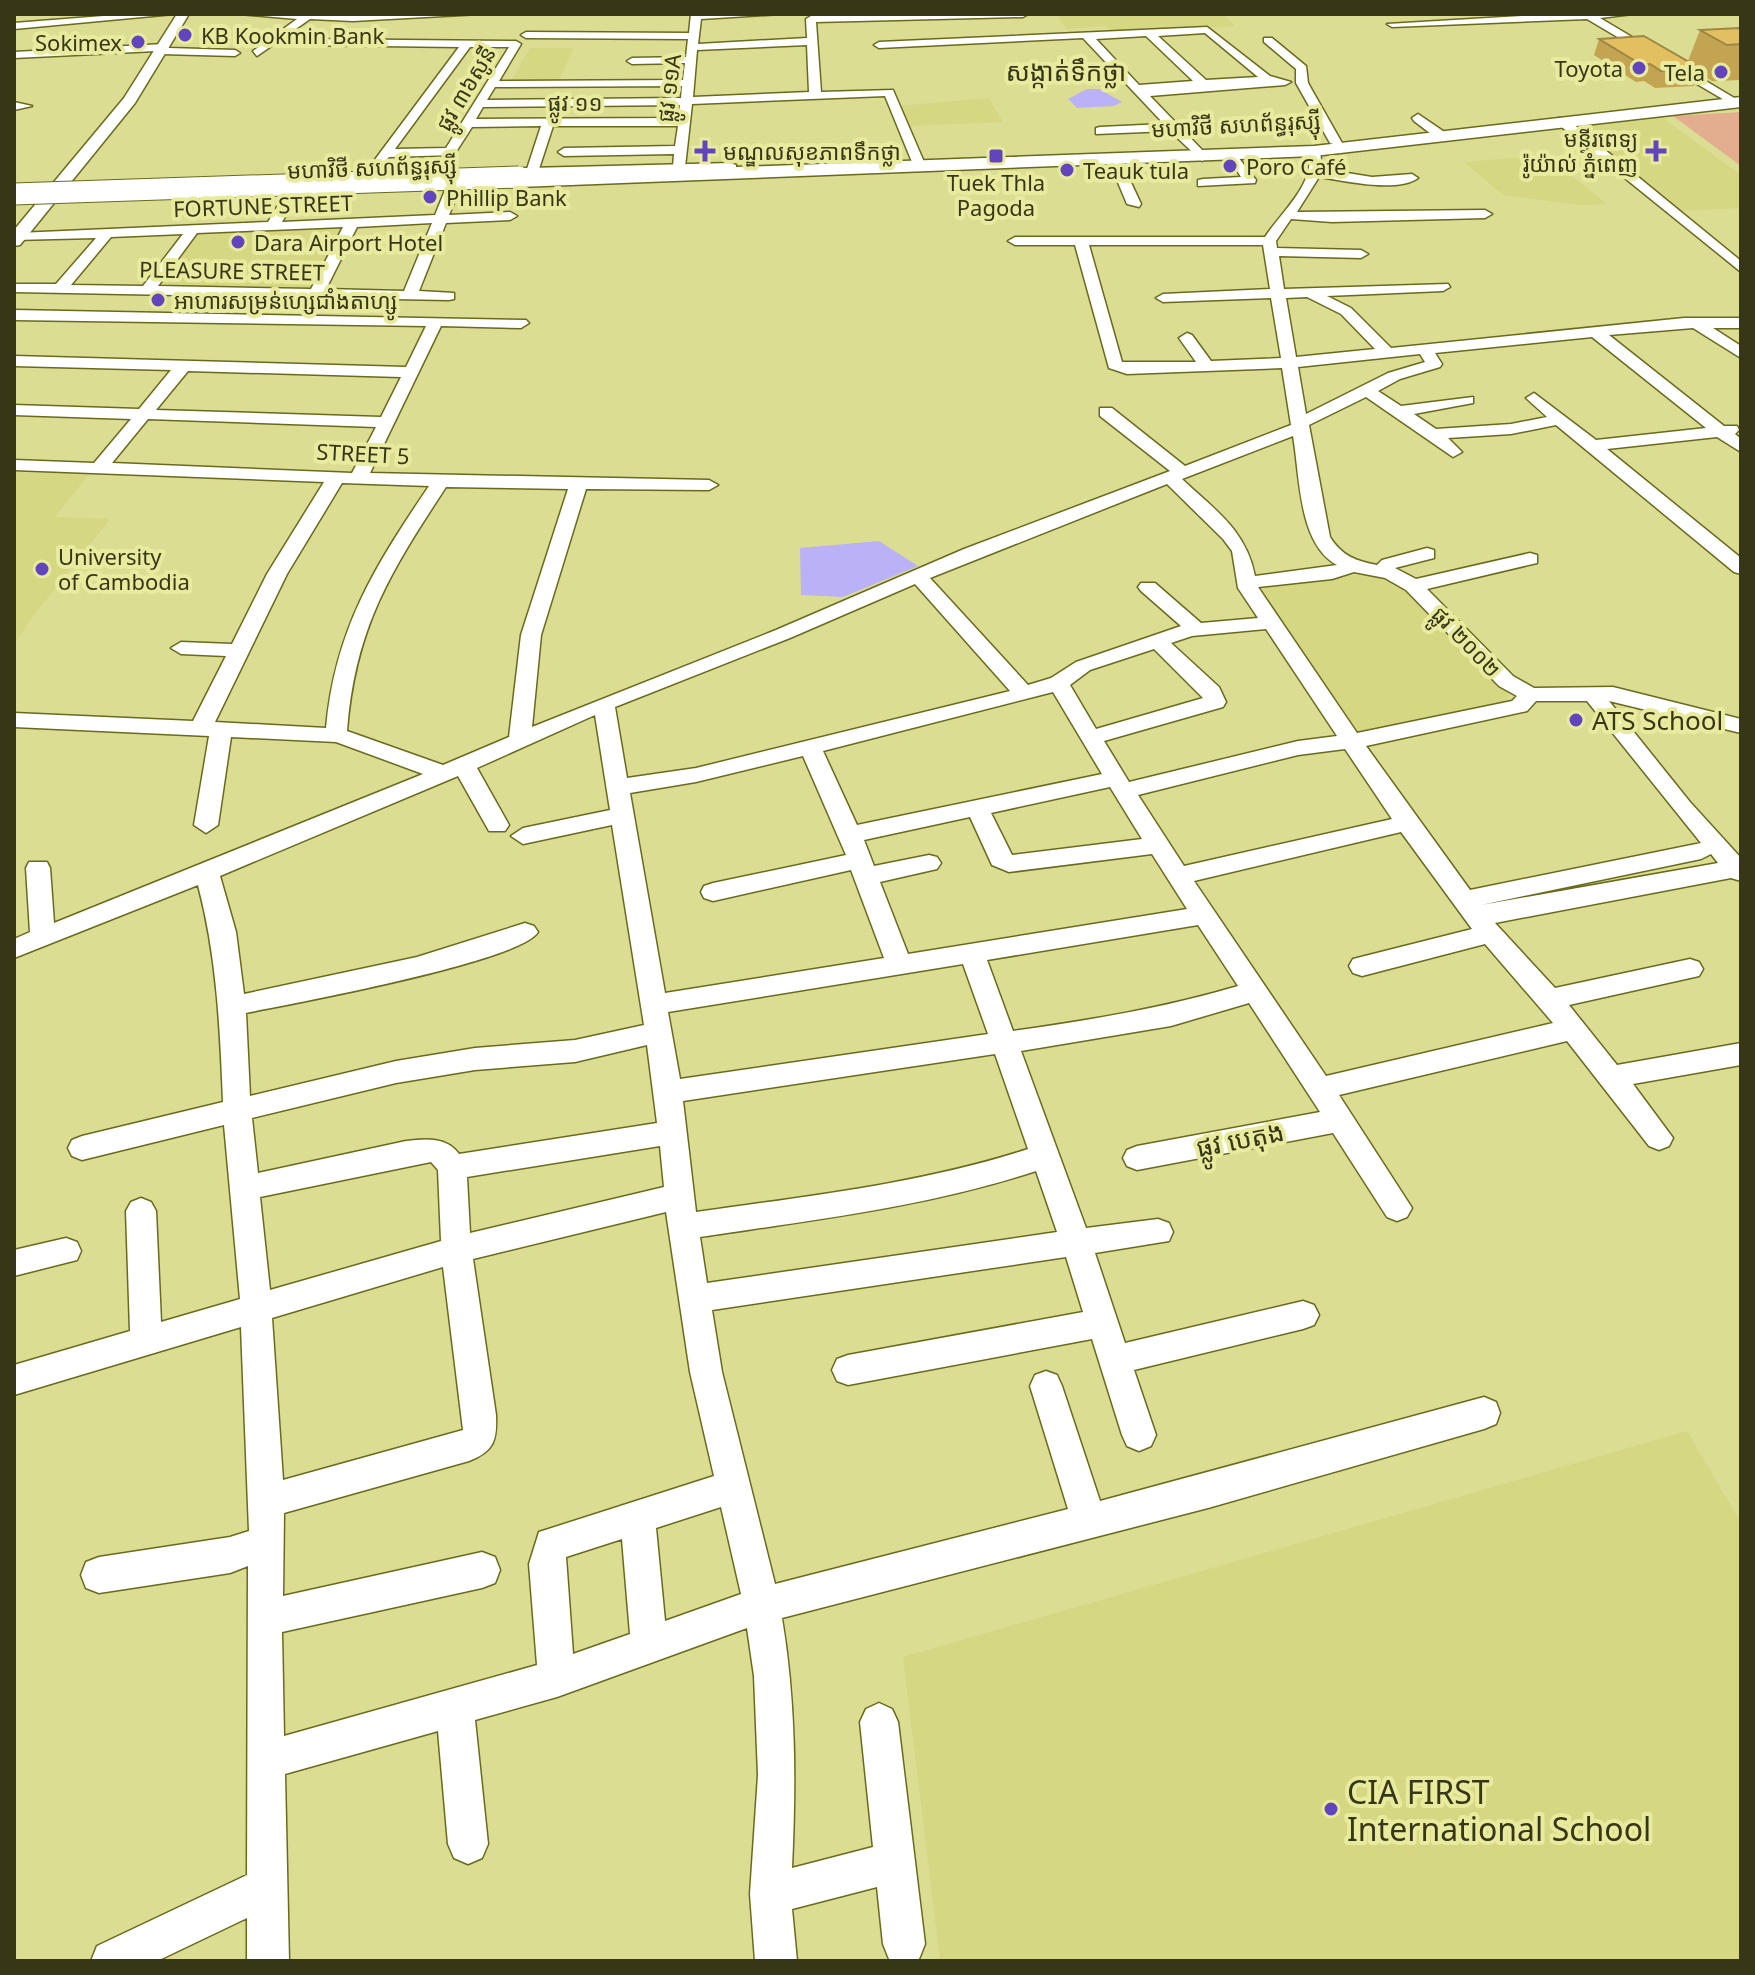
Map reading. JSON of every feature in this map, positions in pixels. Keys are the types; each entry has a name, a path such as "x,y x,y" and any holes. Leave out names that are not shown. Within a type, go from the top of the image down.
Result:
{"highway":[{"name":"មហាវិថី សហព័ន្ធរុស្ស៊ី","path":"731,172 918,162 1200,154 1234,156 1314,151 1446,140 1637,110 1736,99"},
{"name":"មហាវិថី សហព័ន្ធរុស្ស៊ី","path":"523,177 1115,161 1439,134 1627,105 1736,99"},
{"path":"17,197 523,177"}],"main road":[{"path":"15,233 47,195 114,101 157,52 169,14"},
{"path":"15,233 17,197 47,195 61,188 130,100 183,14"},
{"name":"មហាវិថី សហព័ន្ធរុស្ស៊ី","path":"47,195 284,189 368,177 523,177 679,167 731,172"},
{"name":"មហាវិថី សហព័ន្ធរុស្ស៊ី","path":"61,188 453,188 680,180 731,172"}],"street":[{"path":"14,26 169,14"},
{"path":"245,14 395,17 475,14"},
{"path":"692,18 776,14"},
{"path":"815,95 811,19 1023,14"},
{"path":"1392,24 1628,14"},
{"path":"1587,15 1736,99"},
{"path":"257,53 308,16"},
{"path":"936,16 956,40"},
{"path":"377,42 395,17"},
{"name":"ផ្លូវ ១១A","path":"679,167 693,42 692,18"},
{"path":"879,45 890,39 956,40 1040,22 1089,36 1207,30 1267,79"},
{"path":"1149,33 1203,84"},
{"path":"526,35 693,42 814,41"},
{"path":"1089,36 1200,154"},
{"path":"1268,40 1302,68 1302,83 1336,143"},
{"name":"ផ្លូវ ៣៦សូនី","path":"298,42 516,44 447,153 383,153"},
{"name":"ផ្លូវ ៣៦សូនី","path":"368,177 468,42"},
{"path":"29,66 89,51"},
{"path":"14,55 89,51 235,53"},
{"path":"157,52 216,61"},
{"path":"632,61 689,71"},
{"path":"620,72 689,71"},
{"path":"491,84 689,71"},
{"path":"1267,79 1285,82 1142,91 1267,79"},
{"path":"478,104 686,101 889,92 889,110 918,162"},
{"path":"1418,118 1439,134"},
{"path":"1562,121 1741,268"},
{"name":"ផ្លូវ ១១","path":"467,123 684,122"},
{"path":"523,177 548,123"},
{"path":"1100,131 1176,127"},
{"path":"564,152 681,150"},
{"path":"1314,151 1317,155 1308,188 1287,215 1270,246 1287,363 1321,537 1331,554 1353,566"},
{"path":"1203,183 1250,180 1234,156"},
{"path":"1115,161 1134,204"},
{"path":"1314,172 1372,181 1412,178"},
{"path":"410,295 453,188"},
{"path":"273,226 284,189"},
{"path":"1287,215 1332,218 1485,214"},
{"name":"FORTUNE STREET","path":"15,233 107,233 510,216"},
{"path":"316,294 352,223"},
{"path":"147,291 193,230"},
{"path":"60,289 107,233"},
{"path":"1015,241 1270,246 1361,254"},
{"path":"1081,242 1093,295 1115,365 1127,369 1287,363 1595,332 1741,323"},
{"path":"1194,278 1205,296"},
{"path":"1163,298 1443,287"},
{"name":"PLEASURE STREET","path":"14,288 449,296"},
{"path":"1311,294 1346,311 1388,354"},
{"path":"14,315 521,323"},
{"path":"359,477 408,372 436,322"},
{"path":"1699,325 1741,353"},
{"path":"1595,332 1741,447"},
{"path":"1187,338 1207,366"},
{"path":"14,949 456,770 604,704 783,634 917,575 1177,476 1301,424 1394,376 1434,364 1425,351"},
{"path":"14,361 408,372"},
{"path":"99,468 183,366"},
{"path":"1366,390 1401,411 1453,452"},
{"path":"1534,398 1741,568"},
{"path":"1401,411 1467,400"},
{"path":"14,410 384,422"},
{"path":"1106,412 1177,476 1230,535 1241,551 1246,583 1270,623 1407,823 1477,917 1549,999 1659,1138"},
{"path":"1433,434 1511,429 1560,419"},
{"path":"1592,446 1741,430"},
{"name":"STREET 5","path":"14,465 441,481 709,485"},
{"path":"206,825 211,729 241,650 277,574 337,476"},
{"path":"336,735 342,664 358,620 376,580 441,481"},
{"path":"519,742 531,635 579,483"},
{"path":"1383,570 1389,564 1427,554"},
{"path":"1413,586 1530,559"},
{"path":"1246,583 1332,573 1353,566"},
{"name":"ផ្លូវ ២០០២","path":"1353,566 1383,570 1413,586 1506,681 1530,695 1592,693 1634,698 1741,726"},
{"path":"917,575 1023,693"},
{"path":"1148,587 1195,628"},
{"path":"523,836 696,775 1058,683 1083,666 1195,628 1270,623"},
{"path":"1090,738 1215,702 1212,692 1156,640"},
{"path":"181,648 241,650"},
{"path":"1058,683 1118,785 1207,915 1397,1208"},
{"path":"1592,693 1682,807 1739,870"},
{"path":"850,835 977,806 1118,785 1269,754 1351,739 1380,737 1519,706 1530,695"},
{"path":"604,704 668,1092 671,1133 706,1372 762,1605 778,1726 770,1894 776,1961"},
{"path":"14,720 336,735 372,743 402,760 456,770 497,825"},
{"path":"810,747 850,835 900,967"},
{"path":"977,806 1000,859 1009,864 1158,845"},
{"path":"1179,876 1407,823"},
{"path":"1362,966 1477,917 1701,851"},
{"path":"713,892 862,868 929,863"},
{"path":"38,868 43,938"},
{"path":"1477,917 1739,870"},
{"path":"206,871 223,932 232,1006 237,1108 256,1308 267,1501 264,1618 268,1961"},
{"path":"82,1148 237,1108 396,1072 475,1059 575,1051 654,1019 900,967 1207,915"},
{"path":"232,1006 433,961 490,946 525,932"},
{"path":"972,953 1047,1155 1139,1435"},
{"path":"1549,999 1690,969"},
{"path":"668,1092 1171,1016 1256,991"},
{"path":"1320,1088 1573,1029"},
{"path":"1613,1077 1741,1054"},
{"name":"ផ្លូវ បេតុង","path":"1137,1158 1342,1120"},
{"path":"452,1167 671,1133"},
{"path":"246,1188 431,1150 443,1154 452,1167 456,1250 473,1350 480,1438 469,1445 267,1501"},
{"path":"14,1380 234,1318 256,1308 456,1250 682,1212 910,1193 971,1180 1047,1155"},
{"path":"141,1211 146,1341"},
{"path":"695,1299 1158,1232"},
{"path":"14,1263 66,1251"},
{"path":"1115,1360 1303,1315"},
{"path":"848,1370 1102,1323"},
{"path":"1046,1386 1089,1521"},
{"path":"265,1761 557,1678 762,1605 1089,1521 1484,1413"},
{"path":"557,1678 547,1564 551,1544 732,1487"},
{"path":"637,1515 649,1647"},
{"path":"99,1575 230,1555 266,1542"},
{"path":"264,1618 482,1570"},
{"path":"455,1705 468,1844"},
{"path":"879,1722 904,1944"},
{"path":"770,1894 895,1862"},
{"path":"112,1961 268,1886"}],"shaded area":[{"path":"1057,14 1223,14 1235,26 1112,33 1106,26 1066,29"},
{"path":"530,48 574,48 557,83 510,83"},
{"path":"1087,89 1099,89 1122,102 1114,106 1077,108 1068,99"},
{"path":"989,98 1003,122 906,126 898,106"},
{"path":"1741,112 1741,166 1673,116"},
{"name":"មន្ទីរពេទ្យ រ៉ូយ៉ាល់ ភ្នំពេញ","path":"1660,116 1741,175 1741,208 1680,211 1575,126"},
{"path":"1538,156 1573,177 1607,204 1581,205 1503,195 1464,162"},
{"path":"359,227 325,289 143,290 190,229"},
{"name":"University of Cambodia","path":"14,472 89,474 55,517 110,519 30,620 14,645"},
{"path":"879,541 918,566 843,597 801,595 800,548"},
{"path":"1379,572 1396,579 1509,694 1505,702 1366,732 1353,731 1257,590 1269,585"},
{"name":"CIA FIRST International School","path":"1687,1431 1741,1523 1741,1961 940,1961 903,1657"}],"building":[{"path":"1739,28 1741,44 1727,45 1700,30"},
{"path":"1644,36 1701,69 1661,71 1650,64 1642,65 1599,39"}],"place":[{"name":"KB Kookmin Bank","path":"185,35"},
{"name":"Sokimex","path":"138,42"},
{"name":"Toyota","path":"1639,68"},
{"name":"Tela","path":"1721,72"},
{"name":"មណ្ឌលសុខភាពទឹកថ្លា","path":"705,151"},
{"name":"មន្ទីរពេទ្យ រ៉ូយ៉ាល់ ភ្នំពេញ","path":"1656,151"},
{"name":"Tuek Thla Pagoda","path":"996,156"},
{"name":"Poro Café","path":"1230,166"},
{"name":"Teauk tula","path":"1067,170"},
{"name":"Phillip Bank","path":"430,197"},
{"name":"Dara Airport Hotel","path":"238,242"},
{"name":"អាហារសម្រន់ហ្សេជាំងតាហ្សូ","path":"158,300"},
{"name":"University of Cambodia","path":"42,569"},
{"name":"ATS School","path":"1576,720"},
{"name":"CIA FIRST International School","path":"1331,1809"}],"district":[{"name":"សង្កាត់ទឹកថ្លា","path":"1066,71"}]}
